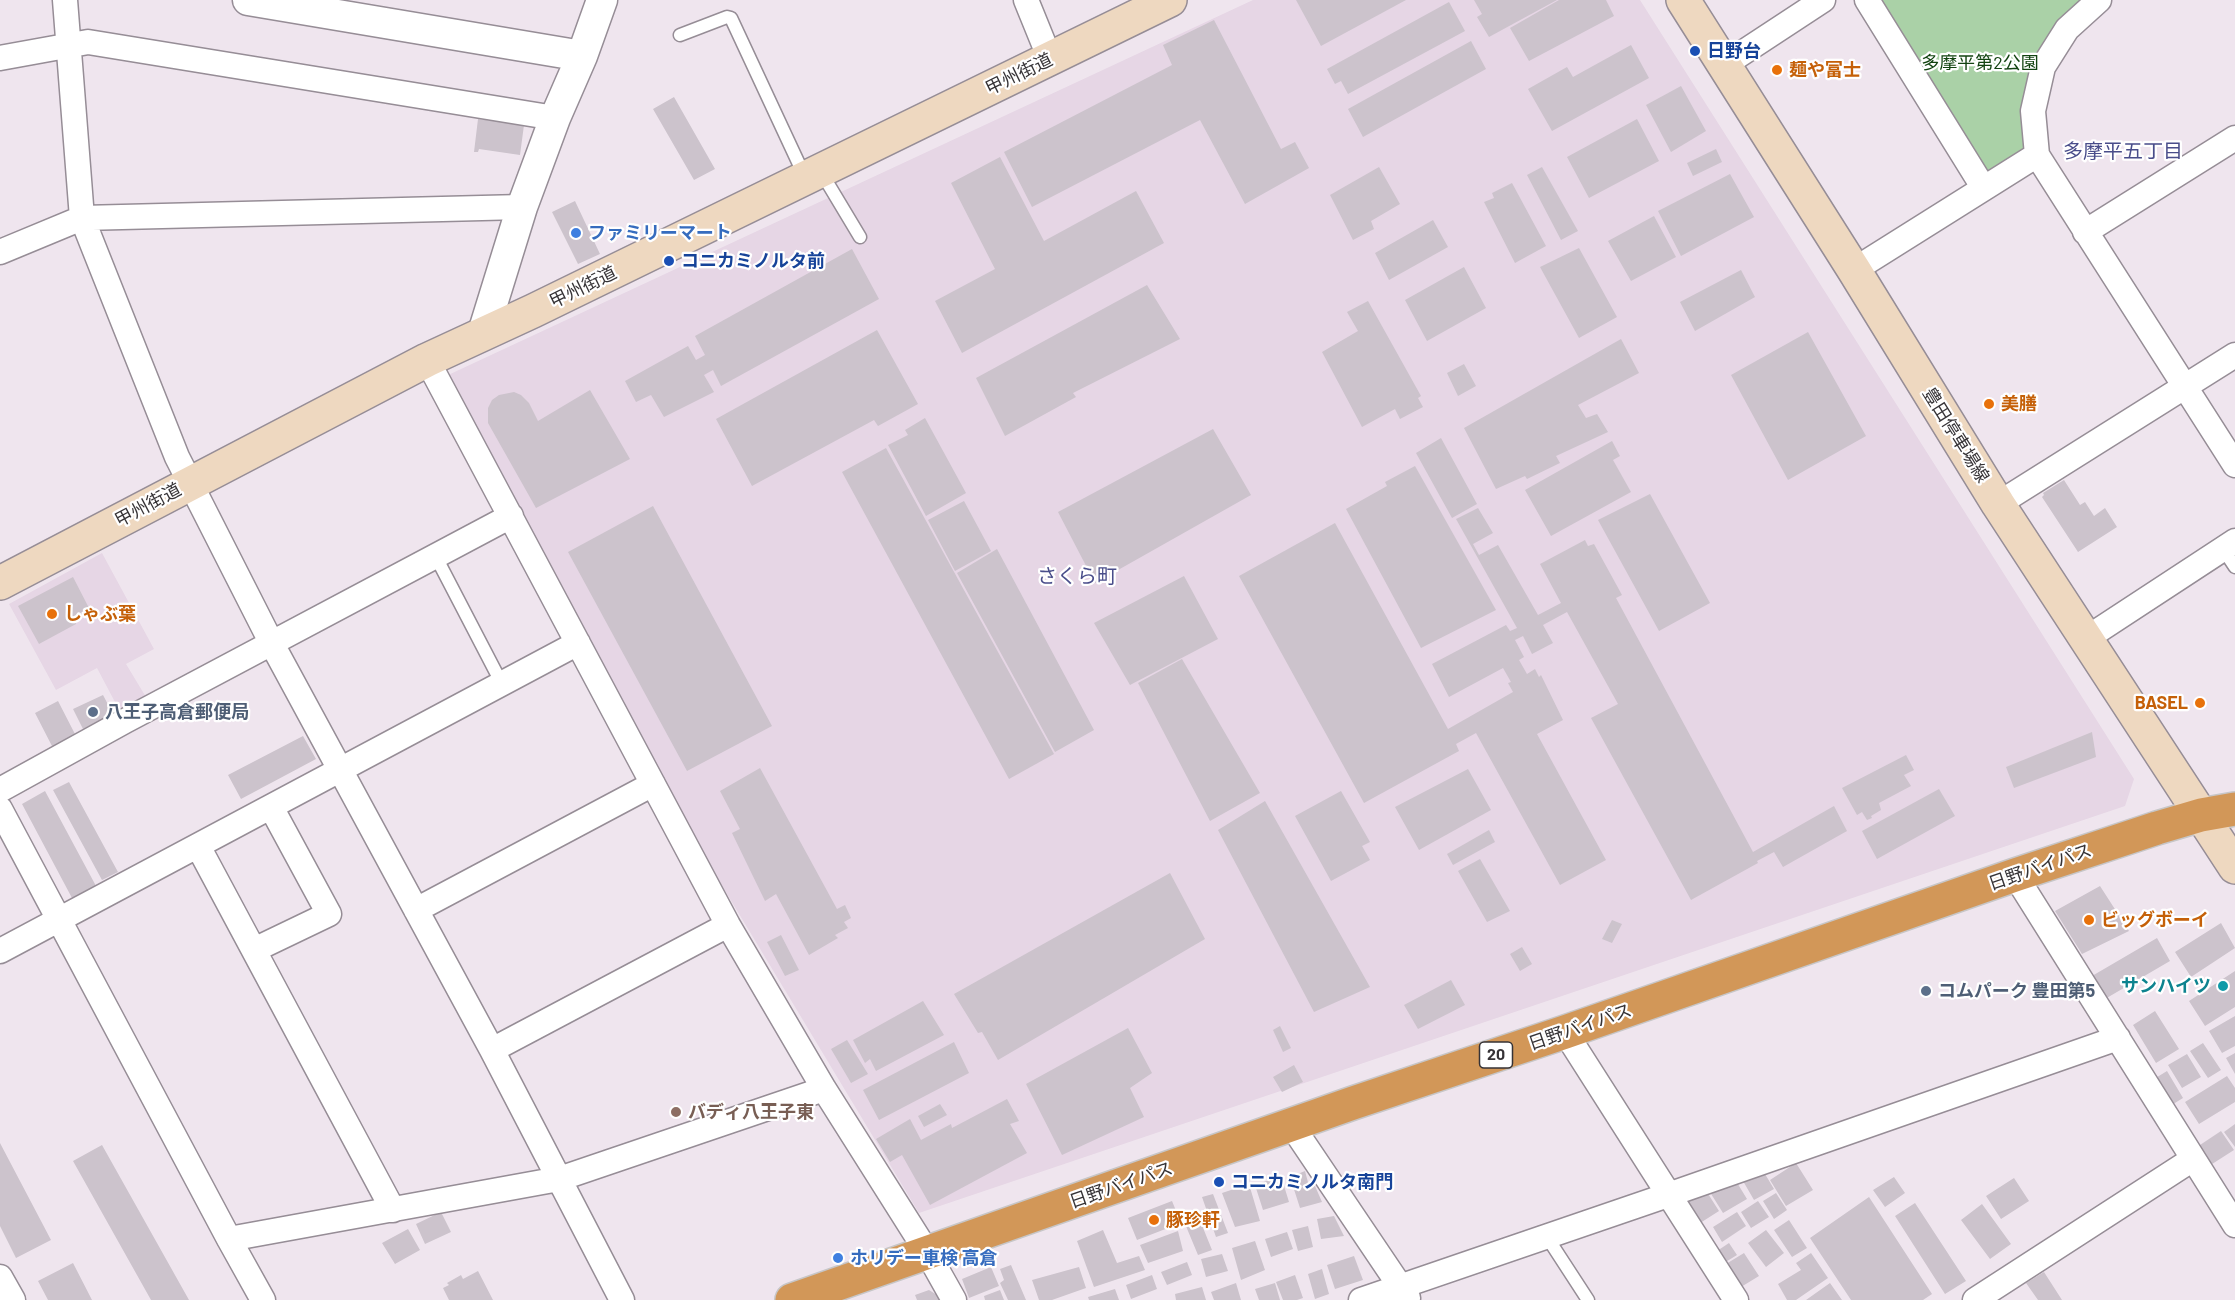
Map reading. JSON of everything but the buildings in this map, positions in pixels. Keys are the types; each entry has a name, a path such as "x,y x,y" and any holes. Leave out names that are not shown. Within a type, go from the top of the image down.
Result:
{"highway":[{"name":"日野バイパス","path":"792,1300 2016,875 2201,814 2235,809"}],"main road":[{"name":"甲州街道","path":"0,583 427,360 544,306 1170,0"},
{"name":"豊田停車場線","path":"1683,0 1854,270 1998,504 2235,867"}],"street":[{"path":"65,0 82,218 189,483 272,644 492,1050 622,1300"},
{"path":"248,0 582,56"},
{"path":"483,333 522,207 602,0"},
{"path":"1026,0 1050,59"},
{"path":"1724,65 1823,0"},
{"path":"1867,0 1983,187"},
{"path":"2097,1 2067,29 2043,67 2033,111 2037,154 2235,465"},
{"path":"0,58 88,42 555,118"},
{"path":"2085,232 2235,138"},
{"path":"1854,270 2037,154"},
{"path":"0,252 82,218 522,207"},
{"path":"1998,504 2235,355"},
{"path":"427,360 728,925 824,1089 927,1252 954,1300"},
{"path":"0,790 511,516"},
{"path":"2087,638 2231,552"},
{"path":"0,951 578,643"},
{"path":"416,910 653,784"},
{"path":"254,950 329,914 271,807"},
{"path":"0,809 263,1300"},
{"path":"198,846 393,1210"},
{"path":"2016,875 2235,1225"},
{"path":"492,1050 728,925"},
{"path":"1565,1032 1736,1300"},
{"path":"1361,1300 1404,1293 1547,1237 2118,1038"},
{"path":"229,1239 559,1179 824,1089"},
{"path":"1292,1126 1404,1293"},
{"path":"1976,1300 2193,1159"}],"lane":[{"path":"680,36 727,16 731,18 813,175 860,237"},
{"path":"436,557 502,684"},
{"path":"1547,1237 1588,1300"}],"shaded area":[{"path":"1253,0 1640,0 2134,779 2125,806 919,1213 712,869 473,422 446,376"},
{"name":"しゃぶ葉","path":"102,553 154,649 126,664 152,707 125,721 97,668 56,690 9,604"}],"green space":[{"name":"多摩平第2公園","path":"1867,0 2095,0 2043,67 2037,155 1983,187"}],"place":[{"name":"日野台","path":"1695,51"},
{"name":"麺や富士","path":"1777,70"},
{"name":"ファミリーマート","path":"576,233"},
{"name":"コニカミノルタ前","path":"669,261"},
{"name":"美膳","path":"1989,404"},
{"name":"しゃぶ葉","path":"52,614"},
{"name":"BASEL","path":"2200,703"},
{"name":"八王子高倉郵便局","path":"93,712"},
{"name":"ビッグボーイ","path":"2089,920"},
{"name":"サンハイツ","path":"2223,986"},
{"name":"コムパーク 豊田第5","path":"1926,991"},
{"name":"バディ八王子東","path":"676,1112"},
{"name":"コニカミノルタ南門","path":"1219,1182"},
{"name":"豚珍軒","path":"1154,1220"},
{"name":"ホリデー車検 高倉","path":"838,1258"}],"district":[{"name":"多摩平五丁目","path":"2123,151"},
{"name":"さくら町","path":"1077,576"}]}
